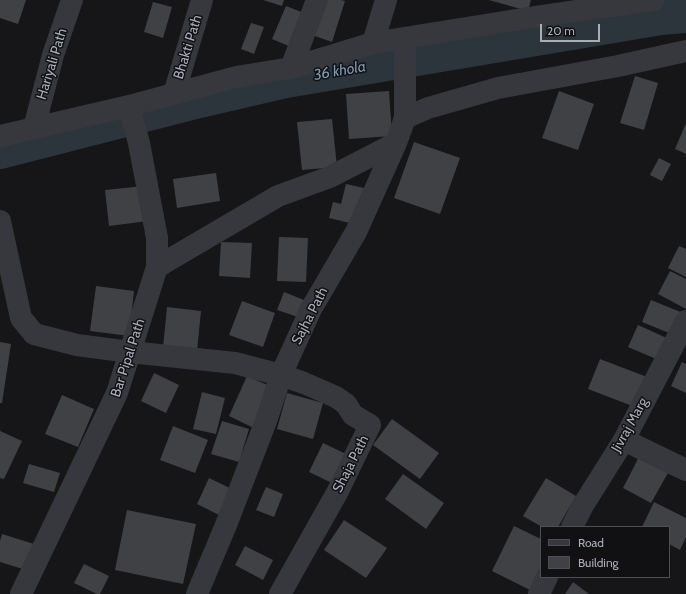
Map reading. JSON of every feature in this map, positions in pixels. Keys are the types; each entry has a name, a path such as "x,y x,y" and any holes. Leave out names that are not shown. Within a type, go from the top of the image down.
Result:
{"street":[{"name":"Hariyali Path","path":"34,128 53,55 72,0"},
{"name":"Bhakti Path","path":"174,94 202,0"},
{"path":"291,68 317,0"},
{"path":"373,44 386,0"},
{"path":"0,136 129,110 174,94 236,77 291,68 373,44 405,44 653,0"},
{"name":"Sajha Path","path":"197,594 226,525 266,421 281,375 311,309 356,232 406,118 405,44"},
{"path":"406,118 428,108 498,88 618,66 686,51"},
{"name":"Bar Pipal Path","path":"22,594 117,393 157,267 158,238 139,144 129,110"},
{"path":"157,267 278,196 330,177 396,143"},
{"path":"0,221 21,318 34,334 77,345 235,363 281,375"},
{"name":"Jivraj Marg","path":"572,526 582,507 624,440 686,321"},
{"name":"Shaja Path","path":"280,594 338,491 370,425 353,415 346,404 336,397 281,375"},
{"path":"624,440 686,470"},
{"path":"539,594 547,578"}],"building":[{"path":"0,0 26,0 18,24 0,18"},
{"path":"263,0 284,0 282,6"},
{"path":"324,0 345,1 332,42 312,35"},
{"path":"489,0 531,0 528,11"},
{"path":"153,2 172,7 163,38 144,32"},
{"path":"286,6 304,13 291,47 272,39"},
{"path":"251,23 264,27 254,54 241,49"},
{"path":"635,76 658,83 644,130 620,123"},
{"path":"389,91 392,136 349,139 346,94"},
{"path":"559,91 594,104 578,150 542,138"},
{"path":"332,119 337,167 302,170 297,122"},
{"path":"686,123 686,154 675,149"},
{"path":"414,142 460,158 440,214 394,198"},
{"path":"659,158 671,164 662,181 650,175"},
{"path":"216,173 220,201 177,208 173,179"},
{"path":"346,184 364,188 354,224 329,218 333,202 341,204"},
{"path":"144,186 148,221 109,226 105,190"},
{"path":"279,237 308,238 306,282 277,281"},
{"path":"221,242 252,243 250,278 219,276"},
{"path":"679,246 686,249 686,277 668,268"},
{"path":"670,271 686,279 686,309 658,294"},
{"path":"96,286 134,291 129,336 90,331"},
{"path":"284,292 304,300 298,317 277,310"},
{"path":"651,300 683,313 674,335 642,322"},
{"path":"242,301 275,313 263,347 229,335"},
{"path":"167,307 201,311 197,351 163,348"},
{"path":"638,325 671,340 661,361 628,347"},
{"path":"0,342 11,344 2,403 0,403"},
{"path":"600,359 647,377 635,407 588,389"},
{"path":"682,362 686,364 686,393 671,386"},
{"path":"154,373 179,385 166,413 141,401"},
{"path":"247,376 274,388 256,429 229,416"},
{"path":"202,392 225,398 216,434 193,429"},
{"path":"287,393 323,403 313,439 277,429"},
{"path":"62,395 94,409 78,447 45,434"},
{"path":"392,419 439,453 420,479 373,445"},
{"path":"222,421 249,429 239,462 211,454"},
{"path":"173,426 208,440 195,473 160,460"},
{"path":"0,431 22,441 4,479 0,478"},
{"path":"323,443 346,454 332,483 309,472"},
{"path":"639,457 668,473 651,503 623,488"},
{"path":"29,464 60,473 54,492 23,483"},
{"path":"403,474 444,503 426,529 385,499"},
{"path":"209,478 236,491 223,517 197,504"},
{"path":"546,478 576,496 559,526 540,526 523,516"},
{"path":"266,487 283,494 274,517 256,510"},
{"path":"654,502 686,518 686,537 680,550 670,545 670,526 642,526"},
{"path":"127,510 196,524 183,584 115,570"},
{"path":"344,520 387,548 366,578 324,550"},
{"path":"514,526 540,539 541,578 534,592 492,571"},
{"path":"2,534 34,544 26,570 0,562 0,541"},
{"path":"245,546 273,560 263,580 235,565"},
{"path":"84,564 109,576 100,594 74,583"},
{"path":"573,582 589,594 565,594"}],"waterway":[{"name":"36 khola","path":"0,151 191,102 286,80 661,17 686,15"}]}
